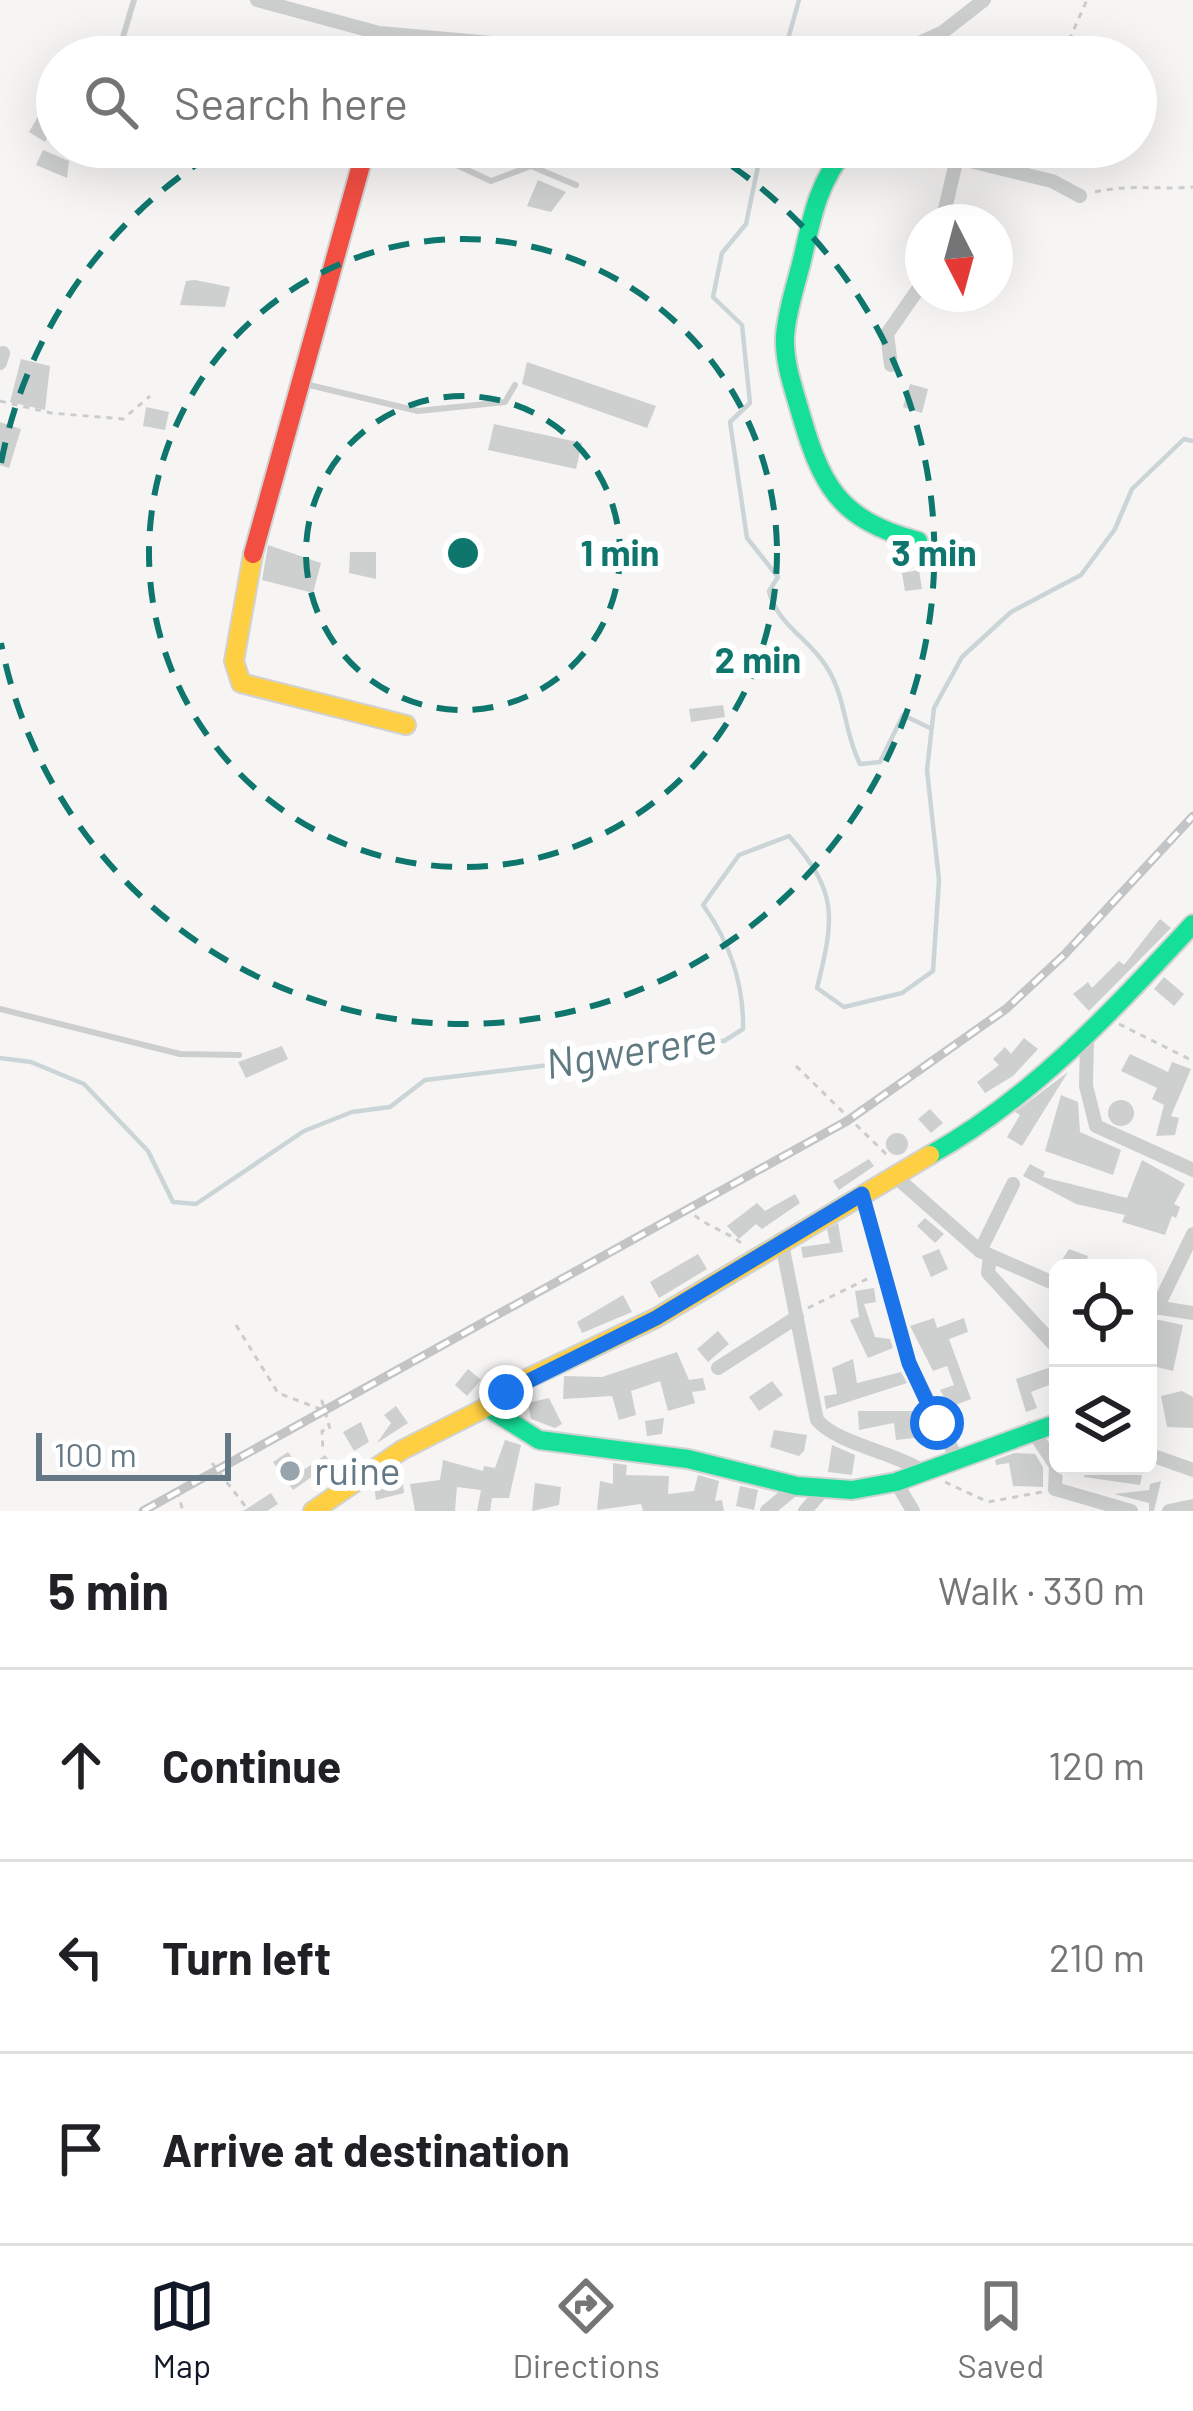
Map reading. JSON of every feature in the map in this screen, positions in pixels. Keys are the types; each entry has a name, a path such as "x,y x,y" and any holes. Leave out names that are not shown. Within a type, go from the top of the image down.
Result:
{"street":[{"path":"257,0 379,33 413,36"},
{"path":"934,36 984,0"},
{"path":"359,168 256,538 234,662 241,683 255,689 406,725"},
{"path":"829,168 814,205 787,322 789,374 813,466 845,511 874,532 918,542"},
{"path":"946,204 955,168"},
{"path":"997,168 1052,182 1079,196"},
{"path":"891,365 887,334 905,308"},
{"path":"313,1511 402,1450 487,1407 516,1384 656,1318 781,1239 959,1139 1087,1038 1193,924"},
{"path":"1087,1038 1086,1086 1096,1126 1193,1170"},
{"path":"900,1175 985,1253 1049,1281"},
{"path":"1013,1184 985,1253 988,1273 1049,1339"},
{"path":"862,1194 915,1377 957,1459"},
{"path":"1157,1300 1193,1234"},
{"path":"781,1239 821,1426 892,1452 923,1471"},
{"path":"1157,1308 1193,1313"},
{"path":"718,1368 797,1317"},
{"path":"487,1407 539,1441 688,1459 824,1489 873,1489 1049,1425"},
{"path":"1031,1428 1056,1466 1055,1489 1131,1511"},
{"path":"1157,1457 1193,1470"},
{"path":"896,1482 913,1511"},
{"path":"767,1511 797,1486"},
{"path":"805,1511 824,1489"},
{"path":"1169,1511 1193,1507"}],"lane":[{"path":"123,36 134,0"},
{"path":"462,168 491,182 526,168"},
{"path":"536,168 576,185"},
{"path":"298,383 418,411 506,402 515,385"},
{"path":"0,1010 180,1054 239,1055"}],"path":[{"path":"1071,36 1087,0"},
{"path":"1079,196 1126,184 1142,191 1193,188"},
{"path":"0,401 51,413 123,419 150,396"},
{"path":"1105,1018 1193,1061"},
{"path":"796,1066 900,1175"},
{"path":"686,1207 705,1225 723,1227 756,1255"},
{"path":"797,1317 832,1292 882,1272"},
{"path":"236,1325 278,1393 320,1408 322,1401 329,1423 322,1430 323,1452"},
{"path":"212,1463 249,1511"},
{"path":"923,1471 975,1501 998,1503 1011,1495 1055,1489"},
{"path":"177,1491 183,1511"}],"building":[{"path":"43,168 68,168 67,178"},
{"path":"538,180 566,192 551,212 527,206"},
{"path":"186,281 230,287 225,307 180,305"},
{"path":"21,359 50,366 45,410 10,402"},
{"path":"527,362 656,406 647,428 522,384"},
{"path":"910,384 928,389 922,413 903,407"},
{"path":"146,407 169,412 165,430 143,426"},
{"path":"0,422 21,429 9,468 0,465"},
{"path":"494,424 582,443 576,469 488,450"},
{"path":"268,545 321,563 313,593 262,580"},
{"path":"350,552 376,552 376,579 349,573"},
{"path":"919,570 922,589 905,591 902,573"},
{"path":"723,705 725,717 691,722 689,709"},
{"path":"1160,919 1171,928 1089,1011 1073,994 1088,982 1092,988 1119,961 1124,965"},
{"path":"1164,977 1184,994 1174,1006 1154,989"},
{"path":"1024,1038 1038,1049 1013,1076 985,1093 977,1082 999,1065 993,1059 1005,1047 1011,1054"},
{"path":"282,1046 288,1059 246,1078 238,1062"},
{"path":"1130,1054 1168,1072 1172,1062 1191,1069 1171,1116 1179,1118 1175,1135 1156,1136 1164,1105 1152,1099 1157,1088 1121,1071"},
{"path":"1068,1072 1022,1146 1007,1137 1020,1115 1015,1112"},
{"path":"1061,1095 1078,1102 1080,1132 1121,1150 1113,1175 1045,1151"},
{"path":"1121,1100 1134,1113 1121,1126 1108,1113"},
{"path":"930,1109 943,1123 931,1133 918,1119"},
{"path":"897,1133 908,1144 897,1155 886,1144"},
{"path":"869,1159 874,1166 839,1190 833,1181"},
{"path":"1142,1160 1185,1184 1174,1204 1180,1207 1176,1218 1172,1216 1165,1235 1122,1222 1125,1215 1076,1204 1023,1176 1030,1164 1045,1172 1043,1177 1127,1198"},
{"path":"795,1194 800,1203 762,1229 756,1224 739,1239 727,1226 757,1203 765,1211"},
{"path":"925,1218 944,1234 935,1243 917,1226"},
{"path":"838,1223 843,1252 803,1258 801,1247 830,1243 827,1229"},
{"path":"939,1249 948,1269 931,1277 922,1256"},
{"path":"1069,1249 1088,1256 1087,1259 1063,1259"},
{"path":"698,1254 707,1269 659,1298 650,1282"},
{"path":"874,1288 876,1302 864,1304 875,1337 890,1339 893,1348 868,1358 850,1320 859,1317 855,1291"},
{"path":"623,1295 632,1312 582,1333 577,1322"},
{"path":"934,1318 937,1328 964,1318 968,1332 949,1339 971,1399 950,1407 940,1390 954,1385 947,1366 933,1371 910,1326"},
{"path":"1157,1320 1183,1325 1173,1371 1157,1367"},
{"path":"718,1331 729,1344 708,1362 697,1349"},
{"path":"677,1352 689,1380 703,1378 706,1390 692,1392 695,1403 668,1411 660,1381 631,1391 636,1415 619,1420 612,1396 563,1399 564,1376 602,1377"},
{"path":"853,1359 857,1383 901,1372 907,1383 826,1409 824,1396 837,1394 832,1368"},
{"path":"1049,1368 1049,1385 1031,1392 1037,1408 1026,1412 1016,1379"},
{"path":"468,1369 481,1380 467,1396 455,1385"},
{"path":"772,1381 783,1395 759,1411 749,1397"},
{"path":"1182,1391 1193,1397 1193,1428 1167,1427 1161,1396"},
{"path":"549,1398 562,1424 555,1428 531,1419 528,1403"},
{"path":"396,1406 408,1423 377,1443 391,1423 384,1415"},
{"path":"858,1411 914,1411 922,1437 896,1440 894,1423 859,1430"},
{"path":"664,1418 662,1434 647,1436 645,1421"},
{"path":"361,1422 369,1442 354,1451 343,1432"},
{"path":"774,1430 807,1435 804,1451 799,1456 770,1447"},
{"path":"505,1440 521,1445 509,1498 492,1498 490,1511 477,1511 481,1490 457,1487 455,1511 415,1511 410,1484 440,1480 443,1460 483,1471 484,1466 495,1468"},
{"path":"832,1445 855,1455 852,1475 828,1472"},
{"path":"288,1452 302,1471 325,1455 338,1471 319,1484 313,1476 293,1490 273,1462"},
{"path":"1014,1453 1035,1454 1043,1467 1043,1487 1013,1486 1009,1463 996,1465 995,1460"},
{"path":"613,1463 627,1465 626,1475 669,1476 668,1494 694,1491 698,1475 719,1481 715,1501 722,1500 724,1511 643,1511 641,1504 597,1510 600,1481 613,1484"},
{"name":"ruine","path":"402,1475 404,1493 376,1500 374,1485"},
{"path":"1084,1475 1142,1475 1140,1485"},
{"path":"1161,1481 1154,1511 1149,1511 1149,1503 1114,1494 1149,1490 1150,1484"},
{"path":"535,1483 561,1487 559,1505 532,1511"},
{"path":"740,1486 758,1490 754,1510 736,1506"},
{"path":"271,1493 278,1504 267,1511 243,1511"}],"waterway":[{"path":"789,36 799,0"},
{"path":"758,168 746,224 722,253 713,297 742,325 750,403 730,422 747,538 778,577 769,591 778,612 833,678 860,764 880,762 903,715 930,728"},
{"name":"Ngwerere","path":"0,1058 31,1062 84,1084 148,1151 173,1202 196,1204 304,1131 352,1112 390,1107 425,1080 574,1062 615,1048 677,1038 724,1041 743,1029 741,996 727,948 703,905 739,855 789,836 817,873 828,906 827,942 817,988 844,1007 902,993 933,971 939,880 927,770 934,708 962,657 1011,612 1081,575 1115,529 1132,489 1184,439 1193,441"}],"railway":[{"path":"143,1511 847,1121 1006,1009 1064,955 1193,816"}],"traffic: fast":[{"path":"832,168 814,212 788,316 787,363 815,458 836,495 868,522 918,541"},
{"path":"930,1155 1038,1079 1193,924"},
{"path":"487,1407 539,1440 688,1459 797,1486 852,1490 896,1482 1049,1426"}],"traffic: slow":[{"path":"253,554 234,661 241,683 406,725"},
{"path":"313,1511 402,1450 487,1407 516,1384 656,1318 930,1155"}],"traffic: jam":[{"path":"253,554 360,168"}],"place":[{"name":"ruine","path":"290,1471"}],"route":[{"path":"506,1392 656,1318 862,1194 909,1363 937,1423"}]}
